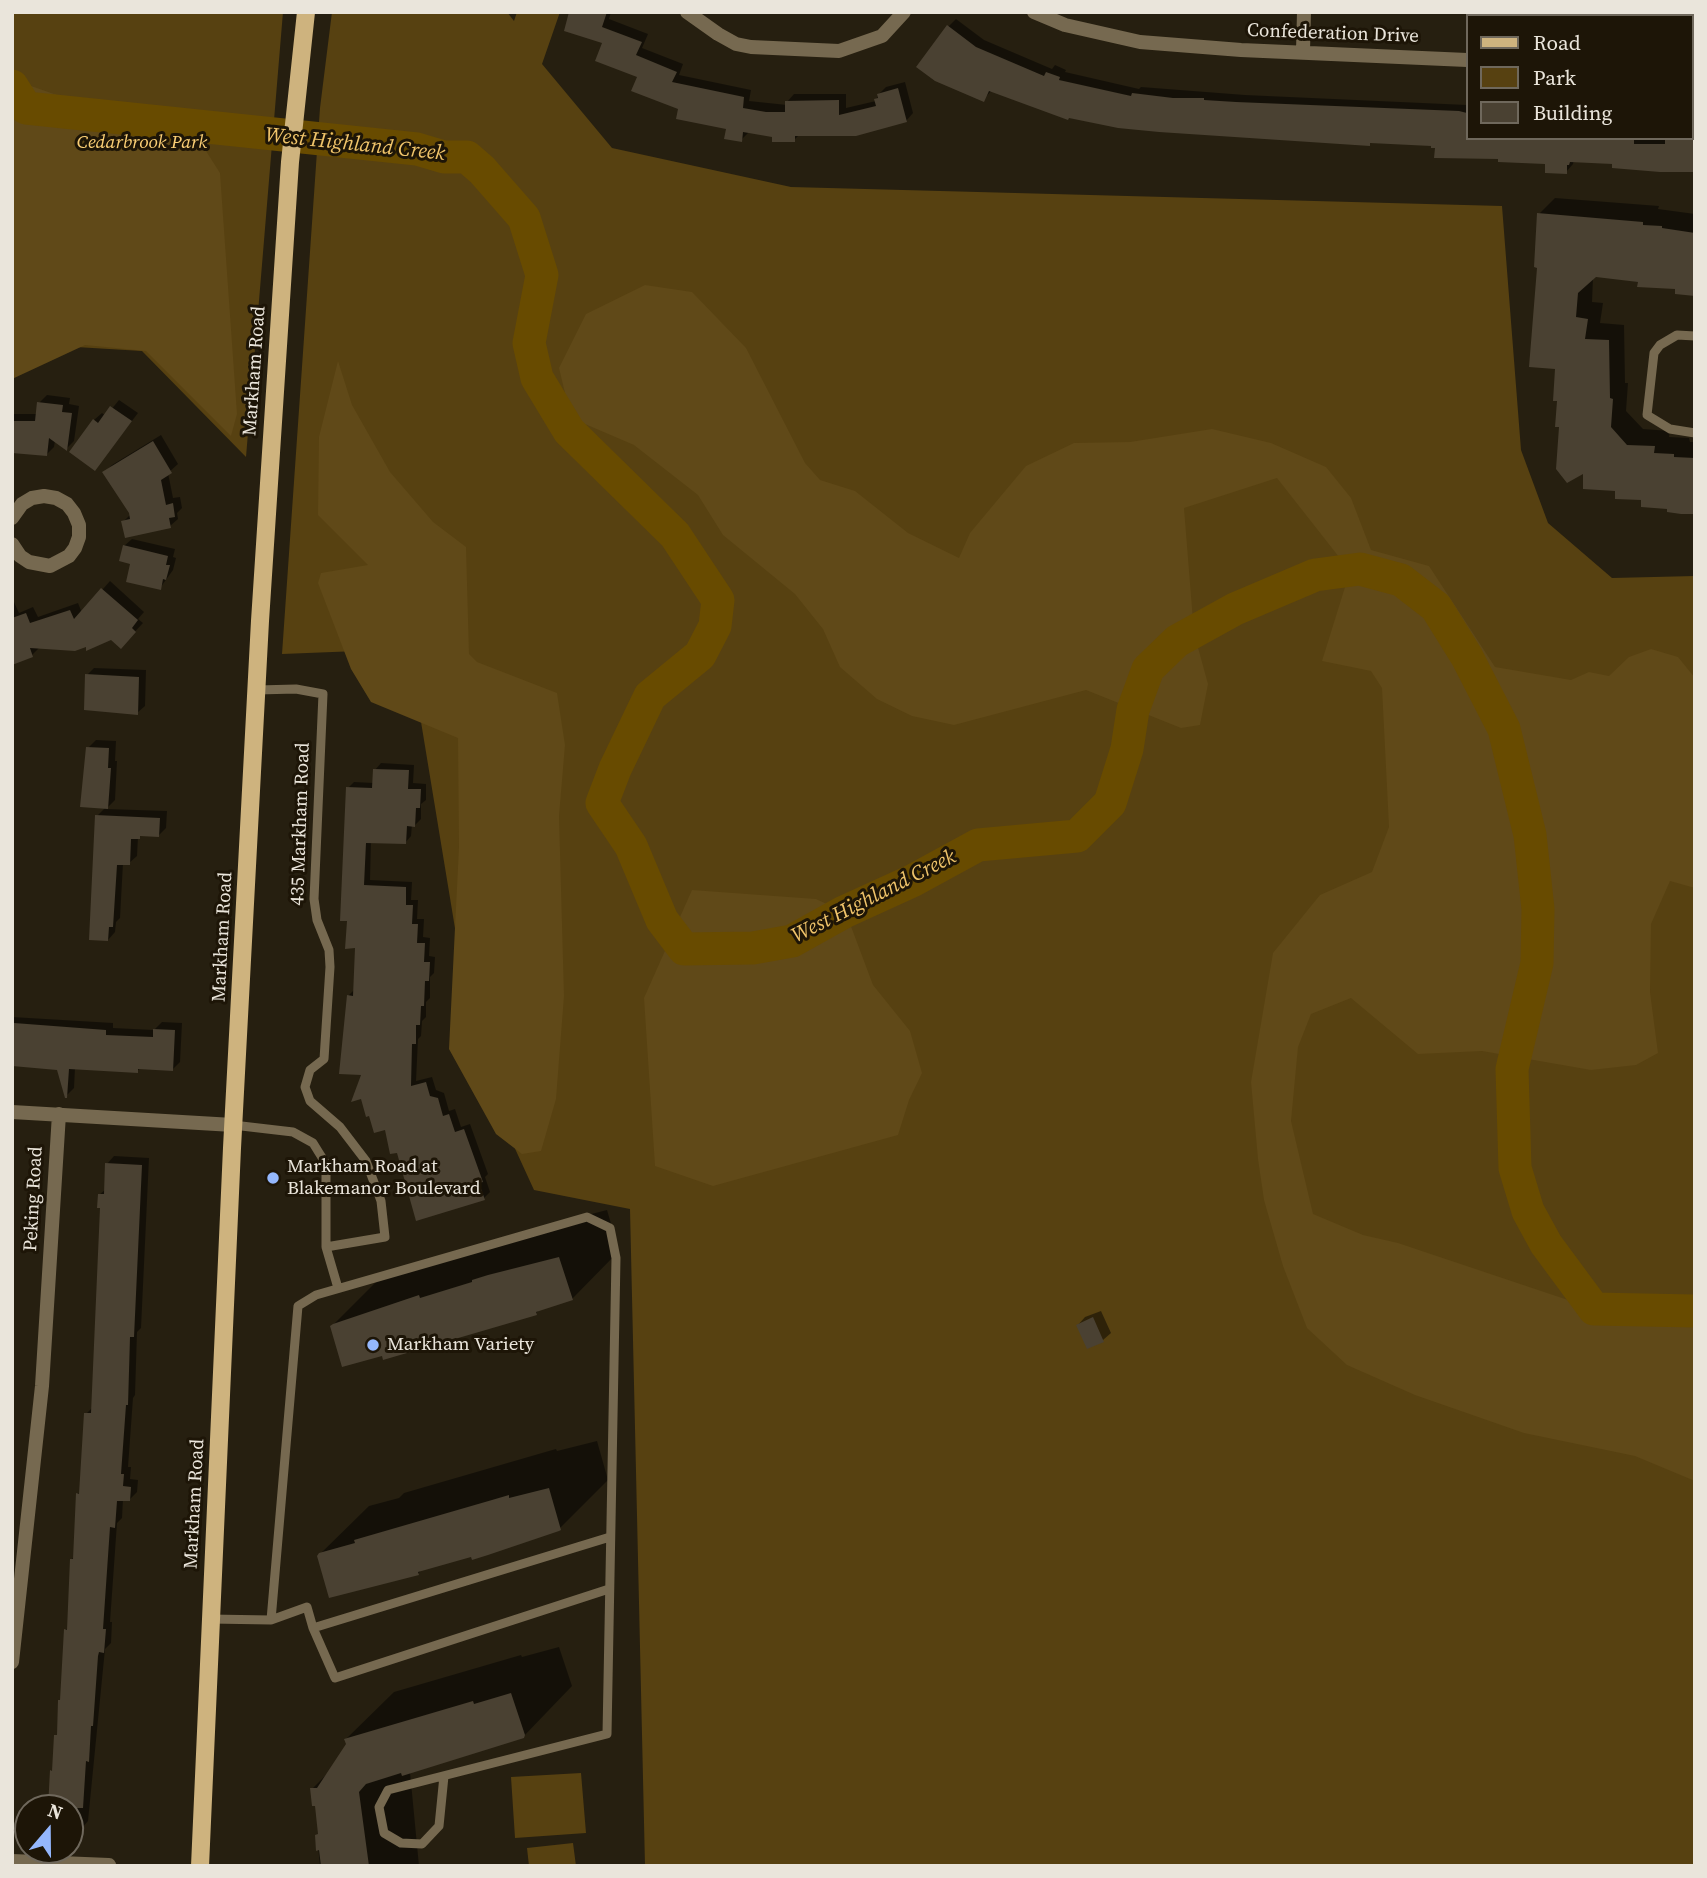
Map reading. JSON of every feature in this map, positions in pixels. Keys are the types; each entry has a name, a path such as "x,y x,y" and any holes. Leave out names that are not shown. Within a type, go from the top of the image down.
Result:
{"main road":[{"name":"Markham Road","path":"201,1866 233,1125 265,529 290,162 306,12"}],"street":[{"path":"687,12 736,44 839,51 882,36 904,12"},
{"name":"Confederation Drive","path":"1034,12 1065,25 1140,42 1241,50 1466,60"},
{"path":"1303,51 1304,12"},
{"path":"12,518 22,504 32,498 44,496 67,504 75,513 79,525 75,548 60,562 39,566 29,562 13,547"},
{"path":"12,1112 233,1125"},
{"name":"Peking Road","path":"12,1662 14,1622 43,1386 59,1114"},
{"path":"12,1861 109,1865"}],"lane":[{"path":"1695,336 1677,335 1660,345 1654,353 1647,415 1670,429 1695,433"},
{"name":"435 Markham Road","path":"257,690 296,690 323,694 314,899 317,920 329,950 330,967 324,1059 310,1070 305,1087 310,1101 348,1135 368,1166 381,1201 385,1237 326,1247"},
{"path":"233,1125 293,1132 313,1143 326,1164 326,1247 338,1288"},
{"path":"271,1620 298,1306 316,1295 338,1288 587,1217 610,1228 616,1258 607,1734 388,1790 379,1807 384,1833 401,1843 422,1844 439,1826 444,1776"},
{"path":"313,1628 610,1537"},
{"path":"211,1619 271,1620 307,1607 313,1628 335,1678 609,1589"}],"green space":[{"name":"Cedarbrook Park","path":"12,12 283,12 246,457 142,351 76,347 12,376"},
{"path":"332,12 507,12 514,21 517,12 560,12 542,64 612,148 791,187 1502,206 1521,450 1548,523 1612,578 1695,576 1695,1866 645,1866 630,1209 534,1190 478,1068 409,649 282,654 320,108"},
{"path":"12,75 17,81 68,99 176,127 206,151 220,173 237,414 231,436 146,351 85,345 12,379"},
{"path":"645,285 692,292 746,348 805,463 820,480 855,491 908,533 959,558 970,533 1026,466 1074,443 1130,442 1212,429 1271,443 1326,467 1351,498 1371,550 1429,566 1495,667 1571,680 1589,672 1609,676 1629,657 1651,649 1678,657 1695,678 1695,888 1670,881 1651,924 1650,992 1658,1053 1636,1065 1591,1070 1482,1051 1418,1054 1351,998 1311,1014 1298,1047 1291,1121 1313,1214 1363,1235 1398,1243 1568,1300 1620,1296 1695,1323 1695,1481 1635,1456 1524,1433 1415,1395 1347,1365 1307,1328 1283,1266 1264,1200 1251,1082 1273,953 1320,895 1372,872 1389,827 1382,688 1371,671 1322,661 1350,571 1277,478 1184,508 1194,633 1208,684 1200,725 1181,728 1086,690 954,725 912,716 877,699 840,667 823,629 795,594 723,535 698,495 634,445 571,418 559,368 586,314"},
{"path":"338,361 352,405 390,472 433,522 466,547 469,654 477,662 557,693 565,745 559,816 564,996 556,1099 541,1151 522,1154 496,1134 449,1049 459,847 458,738 371,702 351,669 318,583 321,573 368,565 318,515 319,437"},
{"path":"692,890 816,899 846,913 873,985 910,1031 922,1073 909,1100 898,1135 713,1186 655,1166 644,998"},
{"path":"581,1773 586,1833 515,1838 511,1777"},
{"path":"573,1843 576,1866 529,1866 527,1848"}],"building":[{"path":"569,12 607,12 602,27 642,42 636,55 677,72 672,82 744,97 743,108 785,112 785,101 839,100 839,115 876,106 874,99 878,98 877,94 898,88 907,122 856,136 795,136 795,142 772,142 772,137 743,132 742,142 724,139 726,129 676,119 678,109 631,91 637,77 595,61 602,43 564,31"},
{"path":"947,25 976,47 1044,76 1046,72 1060,77 1059,80 1131,96 1132,93 1236,102 1459,111 1466,113 1466,140 1634,140 1634,144 1665,144 1665,140 1695,138 1695,172 1660,172 1612,168 1612,164 1570,162 1567,165 1567,174 1545,173 1545,164 1498,162 1498,159 1434,158 1435,148 1431,146 1370,143 1370,146 1118,128 1069,118 1068,120 989,91 984,102 935,81 916,67"},
{"path":"1537,213 1643,222 1643,225 1695,233 1695,296 1675,294 1675,289 1637,287 1638,282 1596,277 1578,293 1576,317 1588,319 1585,339 1609,340 1610,398 1613,399 1611,427 1627,445 1655,446 1654,453 1695,458 1695,514 1641,507 1641,500 1615,499 1615,491 1583,489 1583,474 1567,483 1556,469 1559,427 1555,427 1557,401 1553,401 1555,369 1529,367 1537,268 1534,267"},
{"path":"37,402 63,405 62,412 72,413 67,451 49,438 47,456 12,453 12,421 35,421"},
{"path":"110,406 132,421 95,471 69,452 93,419 98,423"},
{"path":"153,441 172,473 161,480 166,505 173,503 175,517 169,518 171,528 125,538 121,521 130,519 129,513 102,472"},
{"path":"123,545 168,556 166,565 170,565 161,590 126,582 130,564 119,561"},
{"path":"101,588 138,620 132,628 136,632 121,649 111,640 86,651 86,647 75,651 30,648 33,657 12,665 12,618 26,613 30,623 70,610 74,619"},
{"path":"85,674 139,677 138,715 84,710"},
{"path":"86,747 109,748 108,768 111,768 108,809 80,807"},
{"path":"373,769 409,770 408,789 421,789 415,827 407,826 406,844 366,843 364,885 406,887 406,905 413,905 412,924 418,924 417,943 425,943 424,962 430,962 420,1025 416,1025 416,1044 412,1044 411,1086 426,1082 430,1096 438,1098 443,1116 449,1114 455,1132 464,1129 483,1182 479,1183 485,1200 416,1221 397,1153 390,1154 385,1130 374,1133 361,1099 351,1102 361,1075 339,1074 347,995 353,996 355,948 345,949 347,921 340,921 346,787 372,788"},
{"path":"95,815 160,818 159,837 140,836 140,839 131,839 130,865 117,865 113,927 109,927 108,941 89,940"},
{"path":"14,1023 106,1030 106,1035 153,1037 153,1029 175,1030 173,1071 138,1069 138,1073 69,1069 65,1098 57,1070 12,1066"},
{"path":"105,1163 142,1165 134,1337 130,1337 128,1405 121,1474 124,1474 123,1486 131,1487 130,1501 117,1501 115,1528 110,1527 103,1629 106,1629 104,1653 99,1652 98,1656 93,1726 89,1762 86,1761 84,1794 49,1794 54,1735 57,1735 64,1629 67,1630 70,1559 73,1559 84,1413 91,1413 100,1208 97,1208 98,1194 104,1194"},
{"path":"559,1257 573,1300 536,1312 537,1315 383,1360 382,1356 342,1367 330,1326 333,1324 419,1295 420,1298 488,1275"},
{"path":"1093,1317 1104,1342 1087,1349 1076,1325"},
{"path":"549,1488 561,1530 472,1560 471,1557 418,1572 419,1575 329,1598 317,1556 319,1553 355,1543 354,1540 509,1495 509,1498"},
{"path":"511,1693 524,1738 402,1776 401,1773 366,1784 359,1792 369,1866 321,1866 319,1850 316,1851 315,1835 318,1834 310,1788 317,1788 346,1744 344,1739 473,1701 474,1704"}],"waterway":[{"name":"West Highland Creek","path":"12,86 26,108 417,149 444,157 467,157 524,218 542,275 529,343 537,378 569,431 675,535 718,600 715,626 700,655 650,696 602,803 631,846 662,920 684,949 753,948 792,941 978,845 1077,836 1110,803 1127,749 1133,710 1148,669 1177,641 1235,609 1315,575 1360,569 1401,580 1436,607 1467,657 1504,729 1530,835 1538,909 1537,963 1512,1069 1515,1168 1528,1211 1546,1244 1594,1309 1695,1311"}],"place":[{"name":"Markham Road at Blakemanor Boulevard","path":"273,1178"},
{"name":"Markham Variety","path":"373,1345"}]}
